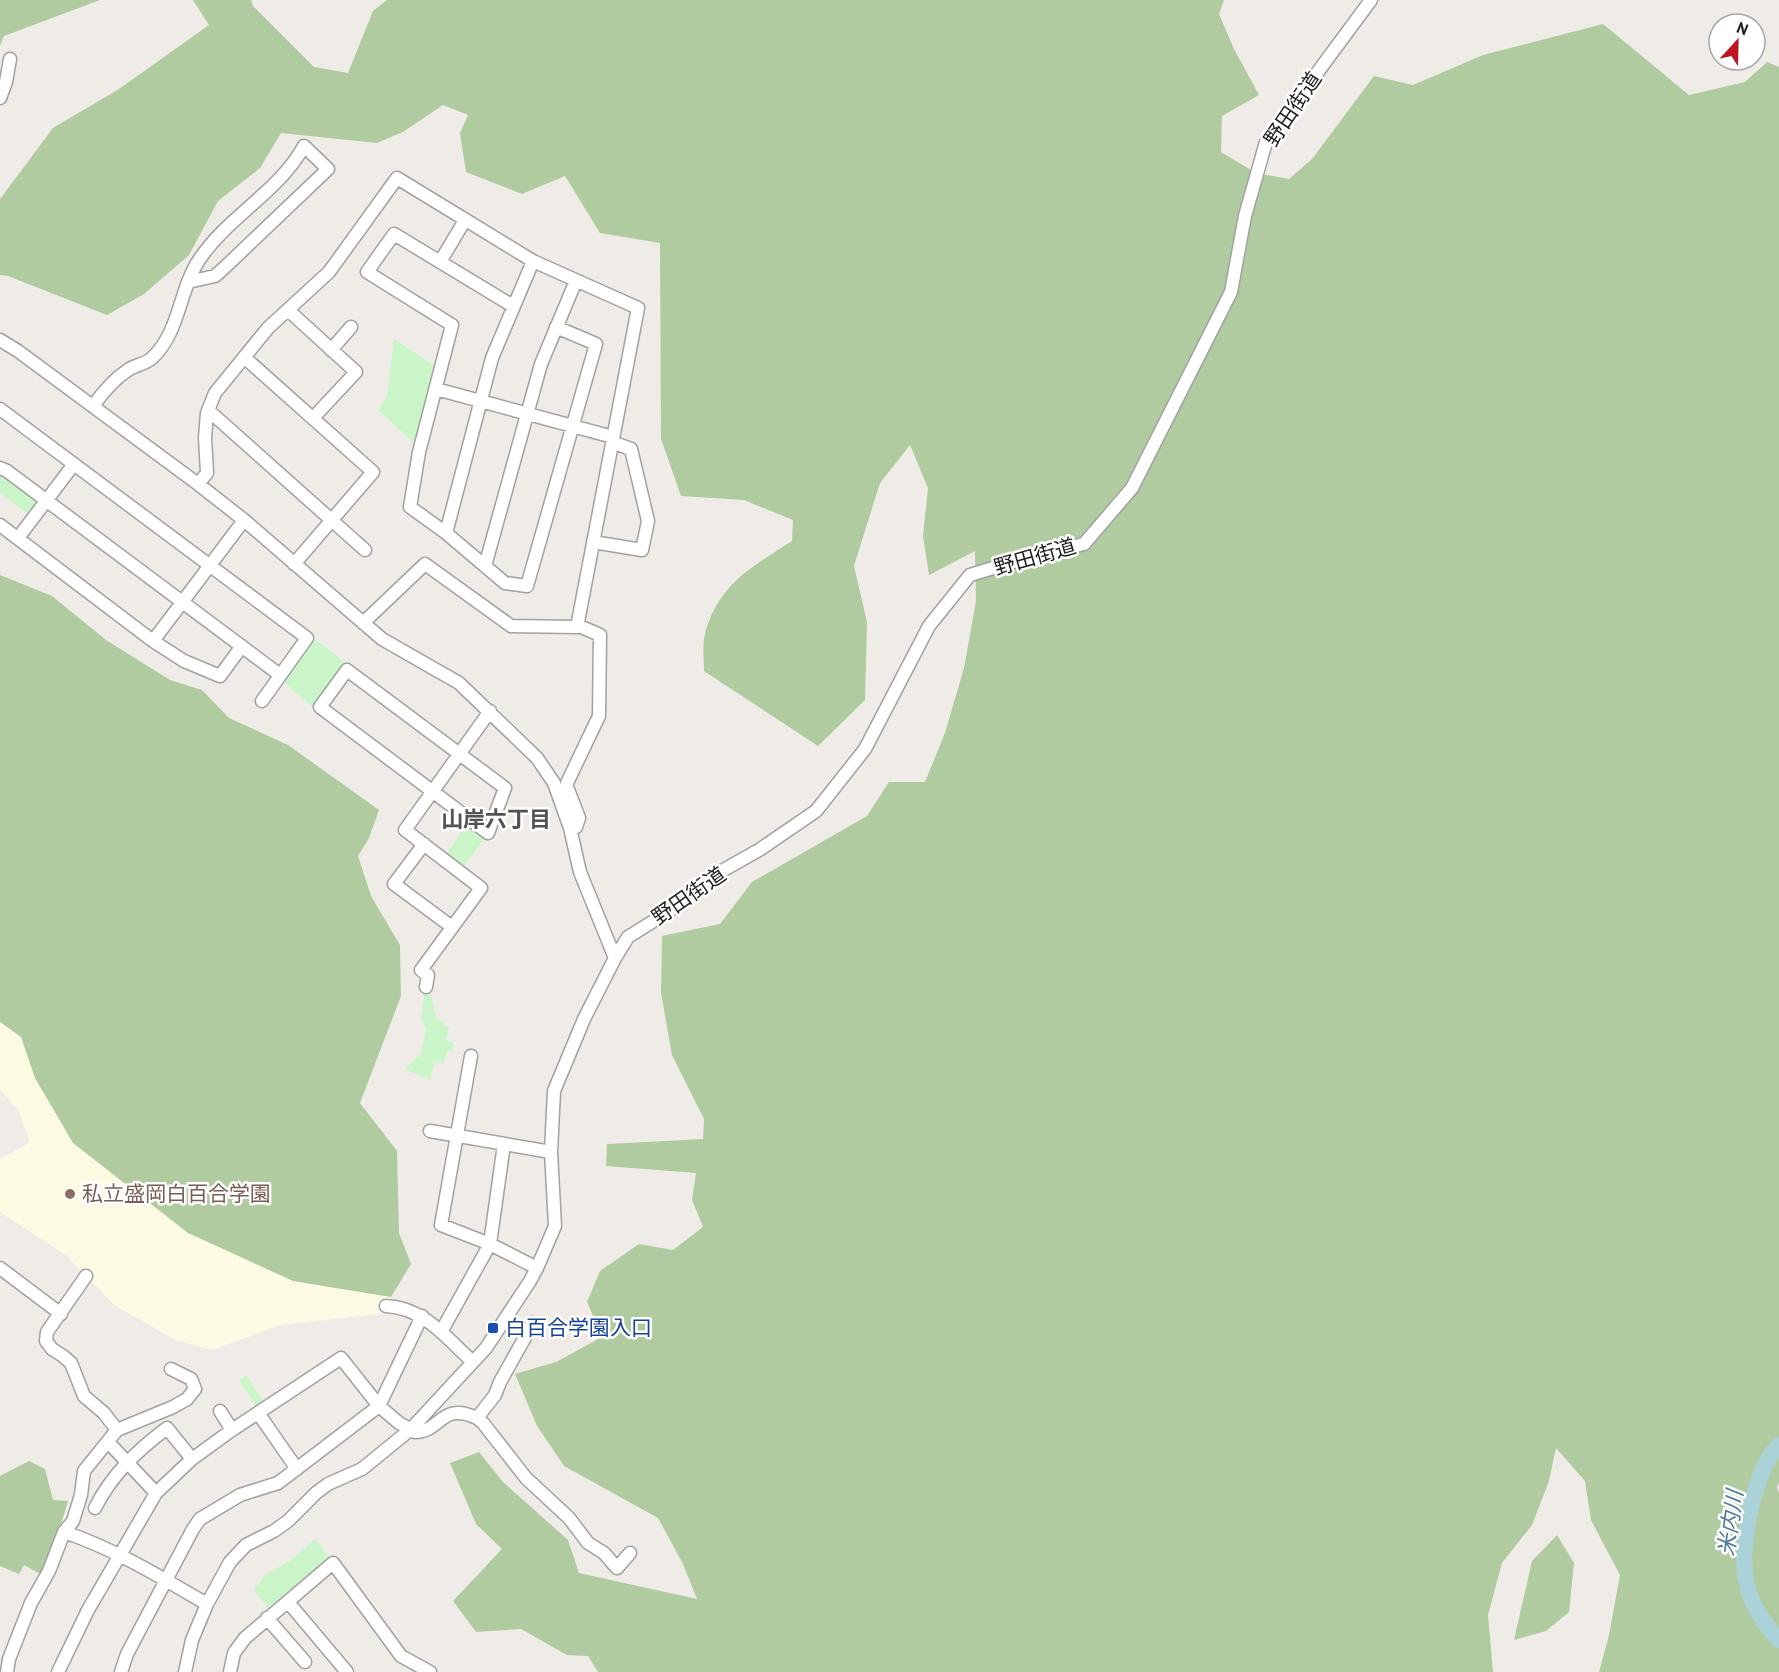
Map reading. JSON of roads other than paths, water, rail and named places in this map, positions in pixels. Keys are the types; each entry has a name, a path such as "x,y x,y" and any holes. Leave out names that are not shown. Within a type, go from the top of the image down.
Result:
{"street":[{"name":"野田街道","path":"185,1672 192,1640 207,1604 230,1562 246,1545 288,1521 328,1484 362,1469 411,1429 486,1348 537,1268 555,1226 551,1152 554,1090 584,1019 628,937 668,912 711,877 759,850 816,811 865,749 929,626 970,575 1036,555 1084,544 1132,488 1231,291 1245,216 1266,142 1371,0"},
{"path":"0,98 6,82 10,59"},
{"path":"93,406 108,387 129,369 151,359 166,341 188,282 197,262 211,243 290,169 304,147 328,169 215,276 188,282"},
{"path":"198,484 207,473 205,438 208,410 215,393 268,328 329,272 397,178 533,261 638,308 577,625"},
{"path":"440,262 465,220"},
{"path":"513,306 394,234 368,272 452,325 419,452 410,507 446,533 506,583 527,586 596,344 556,327"},
{"path":"446,533 492,358 533,261"},
{"path":"485,566 541,364 574,283"},
{"path":"288,310 356,372 313,418"},
{"path":"331,350 351,327"},
{"path":"0,340 93,406 244,520 382,639 459,683 537,758 554,783 570,828 580,872 615,958"},
{"path":"244,357 373,472 294,564"},
{"path":"436,389 573,426 631,449 648,521 642,550 593,542"},
{"path":"0,408 307,638 262,701"},
{"path":"208,410 365,550"},
{"path":"18,538 74,464"},
{"path":"0,468 280,675"},
{"path":"153,641 244,520"},
{"path":"0,525 153,641 184,661 219,676 242,646"},
{"path":"363,623 425,564 511,626 577,627 577,625 600,635 599,716 567,783 579,818 576,826 570,828"},
{"path":"347,669 505,788 488,833 433,791 320,706 347,669"},
{"path":"426,987 428,975 421,970 481,888 405,830 490,711"},
{"path":"423,844 394,884 452,927"},
{"path":"471,1056 441,1225 490,1244 537,1268"},
{"path":"430,1131 551,1152"},
{"path":"441,1332 490,1244 504,1144"},
{"path":"0,1268 61,1314"},
{"path":"86,1276 47,1332 46,1341 52,1349 71,1363 84,1396 104,1413 117,1430"},
{"path":"386,1306 410,1310 422,1316 473,1362"},
{"path":"121,1672 127,1654 193,1529 200,1520 240,1495 274,1485 379,1406 422,1316"},
{"path":"477,1418 495,1395 533,1323"},
{"path":"58,1672 88,1610 156,1493 192,1459 341,1358 379,1406 399,1423 411,1429 420,1432 452,1413 466,1413 477,1418 526,1478 569,1518 588,1543 604,1553 617,1568 630,1553"},
{"path":"64,1532 73,1521 81,1495 84,1471 109,1443 117,1430 173,1407 193,1393 195,1389 191,1378 171,1369"},
{"path":"220,1411 232,1430"},
{"path":"258,1413 297,1469"},
{"path":"95,1508 106,1488 127,1462 167,1428 192,1459"},
{"path":"109,1443 156,1493"},
{"path":"7,1672 9,1659 31,1603 50,1571 72,1504"},
{"path":"64,1532 120,1554 207,1604"},
{"path":"230,1672 234,1653 240,1644 267,1618 333,1563 401,1656 430,1672"},
{"path":"288,1602 347,1672"},
{"path":"267,1618 305,1662"}],"waterway":[{"name":"米内川","path":"1779,1445 1770,1457 1755,1491 1746,1532 1745,1552 1747,1585 1752,1600 1764,1621 1779,1640"}],"place":[{"name":"私立盛岡白百合学園","path":"70,1194"},
{"name":"白百合学園入口","path":"493,1328"}],"district":[{"name":"山岸六丁目","path":"496,819"}]}
